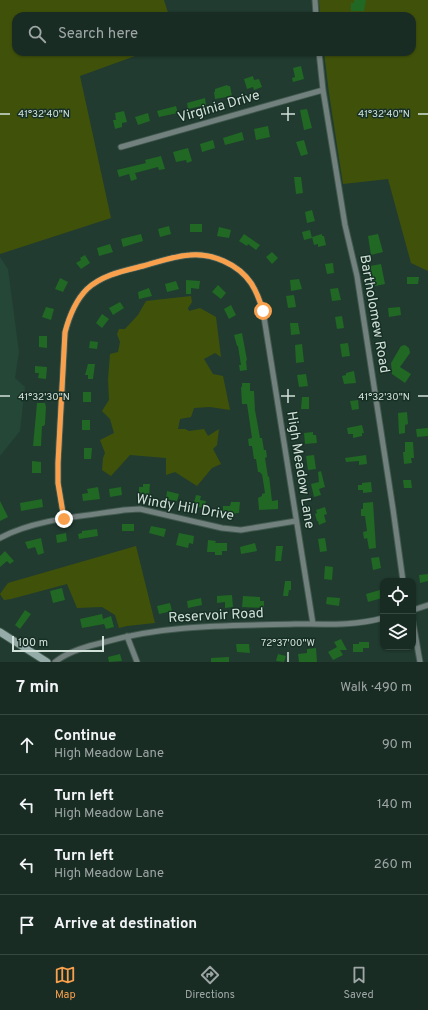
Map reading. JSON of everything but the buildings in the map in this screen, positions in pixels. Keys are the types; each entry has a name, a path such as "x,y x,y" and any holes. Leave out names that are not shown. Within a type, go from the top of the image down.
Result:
{"main road":[{"path":"0,632 47,662"}],"street":[{"path":"315,0 316,12"},
{"name":"Bartholomew Road","path":"320,56 323,90 345,225 358,284 403,578"},
{"name":"Virginia Drive","path":"121,147 323,90"},
{"name":"High Meadow Lane","path":"64,519 58,483 58,463 65,332 76,303 86,290 99,280 114,274 176,257 191,255 207,255 224,261 238,270 250,282 258,296 263,311 313,624"},
{"name":"Windy Hill Drive","path":"0,538 12,531 29,526 64,519 140,509 222,528 241,530 296,521"},
{"path":"416,609 428,605"},
{"name":"Reservoir Road","path":"55,662 76,651 128,636 164,630 202,627 356,623 380,619"},
{"path":"128,636 137,662"},
{"path":"416,639 420,662"}],"shaded area":[{"path":"0,257 8,269 19,352 15,378 25,387 20,431 0,456"}],"green space":[{"path":"0,0 164,0 168,12 12,12 12,56 135,56 80,76 111,218 0,254"},
{"path":"319,0 428,0 428,271 411,263 388,179 343,184 324,56 416,56 416,12 320,12"},
{"path":"191,296 192,302 188,308 189,311 200,308 216,317 221,357 215,353 204,359 213,374 223,376 230,410 210,407 194,408 191,417 180,419 178,429 185,429 189,431 204,429 208,436 219,429 217,445 213,449 221,464 212,468 197,486 175,472 166,475 166,458 130,455 111,476 102,470 105,453 100,440 114,433 110,419 102,411 109,400 108,380 110,354 118,352 120,342 117,334 119,329 125,329 138,315 146,301"},
{"path":"136,546 155,623 119,628 115,615 102,607 77,608 67,584 11,599 4,600 0,594 8,583"}],"route":[{"path":"64,519 58,483 58,463 65,332 76,303 86,290 99,280 114,274 176,257 207,255 224,261 238,270 250,282 258,296 263,311"}]}
